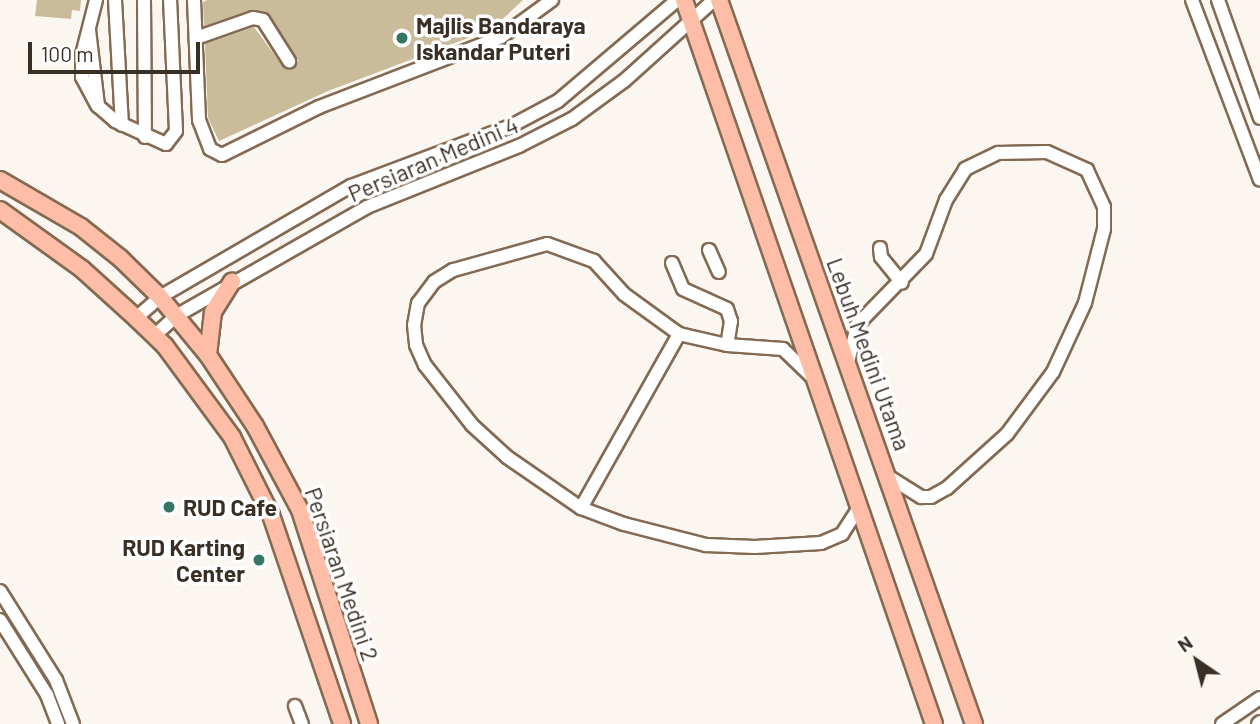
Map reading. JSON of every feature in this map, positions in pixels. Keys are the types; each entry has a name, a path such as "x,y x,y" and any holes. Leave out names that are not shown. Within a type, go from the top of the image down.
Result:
{"main road":[{"path":"684,0 934,724"},
{"name":"Lebuh Medini Utama","path":"719,0 974,724"},
{"name":"Persiaran Medini 2","path":"0,180 81,227 160,297 208,355 256,426 300,510 369,724"},
{"name":"Persiaran Medini 2","path":"0,210 82,268 136,318 154,336 232,437 271,515 342,724"},
{"path":"208,355 212,312 232,282"}],"street":[{"path":"96,0 82,77 98,106 122,125 166,144 176,131 170,0"},
{"path":"115,0 122,125"},
{"path":"144,0 145,137"},
{"path":"194,0 199,120 210,149 222,155 319,107 489,42 552,0"},
{"name":"Persiaran Medini 4","path":"136,318 160,297 351,187 511,126 558,101 677,0"},
{"name":"Persiaran Medini 4","path":"154,336 176,316 232,282 367,207 519,146 572,118 624,81 714,0"},
{"path":"1192,0 1260,180"},
{"path":"1218,0 1260,118"},
{"path":"196,38 253,18 263,20 289,61"},
{"path":"848,362 857,325 902,283 926,254 954,184 982,158 1047,152 1087,170 1098,188 1104,229 1085,303 1053,372 1034,401 980,461 931,497 911,492 889,477"},
{"path":"812,377 783,349 727,345 679,334 624,294 594,261 547,244 453,270 434,282 418,303 416,345 447,395 507,457 581,508 624,524 706,545 755,547 821,543 842,534 858,509"},
{"path":"880,248 881,257 902,283"},
{"path":"709,250 719,272"},
{"path":"671,262 688,291 727,309 732,321 727,345"},
{"path":"581,508 679,334"},
{"path":"0,591 65,697 73,724"},
{"path":"0,620 47,695 58,724"},
{"path":"15,643 28,635"},
{"path":"1222,724 1260,698"},
{"path":"295,706 302,724"}],"building":[{"path":"37,0 81,0 80,11 72,10 71,19 35,16"},
{"path":"523,0 492,29 328,91 219,141 208,118 205,44 254,27 284,68 294,68 298,60 265,12 250,10 204,26 203,2"}],"place":[{"name":"Majlis Bandaraya Iskandar Puteri","path":"402,38"},
{"name":"RUD Cafe","path":"169,507"},
{"name":"RUD Karting Center","path":"259,560"}]}
